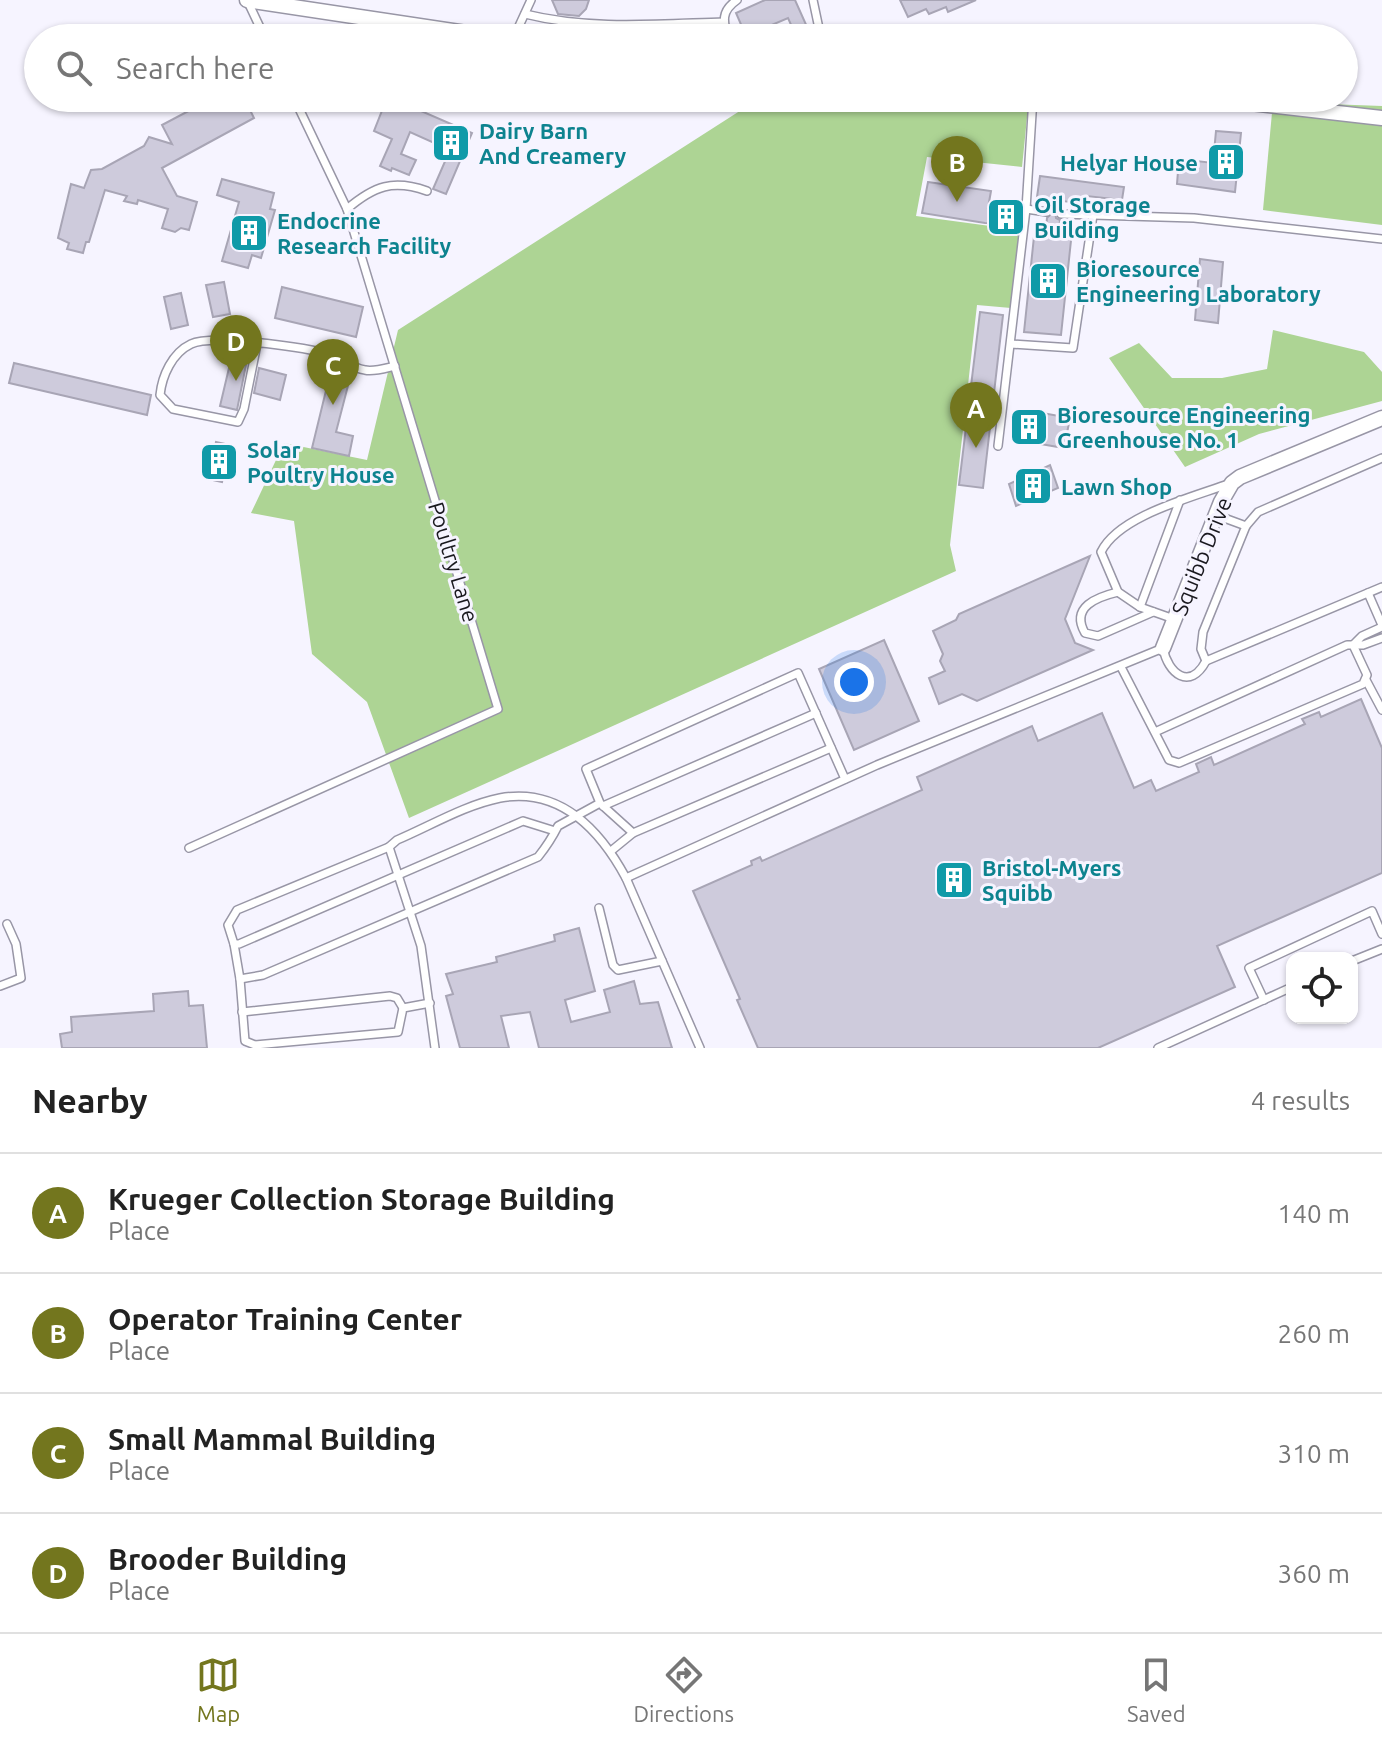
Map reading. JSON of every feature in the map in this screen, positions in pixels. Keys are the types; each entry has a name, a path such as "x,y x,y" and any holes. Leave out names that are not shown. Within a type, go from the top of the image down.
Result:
{"street":[{"path":"247,0 406,24"},
{"path":"1329,112 1382,118"},
{"name":"Squibb Drive","path":"1163,648 1216,515 1232,483 1382,418"}],"lane":[{"path":"247,0 258,24"},
{"path":"520,24 531,0"},
{"path":"634,24 724,22 724,13 737,0"},
{"path":"813,0 818,24"},
{"path":"525,14 580,24"},
{"name":"Poultry Lane","path":"189,848 498,709 347,209 301,112"},
{"path":"998,446 1026,209 1032,112"},
{"path":"347,209 370,190 380,187 409,186 427,191"},
{"path":"1026,209 1047,212"},
{"path":"1061,214 1194,218 1382,239"},
{"path":"1011,344 1073,348 1093,215"},
{"path":"257,344 244,409 238,422 173,409 160,395 166,371 179,352 192,343 229,341 257,344 328,353 367,371 395,366"},
{"path":"1206,661 1201,649 1203,632 1246,526 1258,512 1382,458"},
{"path":"1174,619 1140,607 1118,592 1101,552 1108,537 1157,509 1232,483"},
{"path":"1140,607 1180,500"},
{"path":"1216,515 1246,526"},
{"path":"626,878 845,779 1163,648 1170,670 1180,676 1201,671 1206,661 1382,587"},
{"path":"1118,592 1099,597 1086,605 1081,615 1085,633 1098,636 1153,612"},
{"path":"1353,645 1362,636 1382,626 1368,593"},
{"path":"1155,732 1347,645 1363,645 1382,638"},
{"path":"1353,645 1382,710"},
{"path":"1121,667 1169,760 1179,763 1363,684 1366,680"},
{"path":"633,833 601,805 586,769 798,673 845,779"},
{"path":"240,979 263,975 538,857 558,826 816,713"},
{"path":"611,851 633,833 831,748"},
{"path":"242,1012 390,996 397,998 403,1008 398,1032 249,1046 245,1041 242,1012 240,979 228,925 237,910 389,847 397,840 497,799 514,796 535,798 578,816 611,851 626,878 700,1048"},
{"path":"234,944 523,821 555,831"},
{"path":"389,847 421,946 435,1048"},
{"path":"599,908 613,965 618,970 662,961"},
{"path":"1264,1000 1249,968 1372,911 1382,934"},
{"path":"0,986 21,978 16,944 7,924"},
{"path":"1358,959 1382,949"},
{"path":"1161,1047 1286,990"},
{"path":"403,1008 430,1003"}],"green space":[{"path":"1358,105 1382,106 1382,225 1263,210 1272,112 1358,112"},
{"path":"738,112 1028,112 1022,167 927,157 916,216 1019,230 1011,308 977,305 950,545 956,571 409,818 367,702 312,654 294,521 251,513 284,443 367,460 398,330"},
{"path":"1273,330 1364,352 1382,372 1382,401 1259,434 1185,467 1109,358 1139,343 1172,378 1222,378 1267,369"}],"building":[{"path":"552,0 589,0 579,16 558,14"},
{"path":"765,0 795,0 806,24 791,24 788,18 774,24 741,24 736,13"},
{"path":"900,0 976,0 948,12 946,7 929,14 926,9 908,17"},
{"path":"187,112 251,112 254,118 162,168 177,196 197,202 189,230 181,228 175,232 162,228 168,209 138,200 137,204 124,201 127,196 105,190 83,253 67,249 69,243 58,238 71,184 84,188 91,170 102,169 144,146 149,137 172,144 162,125"},
{"name":"Dairy Barn And Creamery","path":"381,112 423,112 472,133 446,194 433,189 450,150 410,132 401,154 416,160 409,175 392,168 391,171 380,166 392,139 374,131"},
{"name":"Helyar House","path":"1216,131 1241,133 1235,192 1177,184 1179,159 1213,163"},
{"name":"Bioresource Engineering Laboratory","path":"1040,176 1124,187 1122,200 1087,196 1086,204 1063,201 1062,208 1055,211 1056,218 1060,220 1059,230 1072,231 1061,335 1024,332 1035,227 1046,228 1047,218 1053,212 1048,206 1050,199 1037,197"},
{"name":"Endocrine Research Facility","path":"222,179 274,193 270,209 275,210 261,258 252,255 248,268 222,261 239,202 217,195"},
{"path":"928,182 991,191 988,208 1012,211 1011,224 922,213"},
{"path":"1200,259 1223,262 1218,323 1195,320"},
{"path":"224,282 230,314 213,317 206,285"},
{"path":"282,287 363,307 356,337 275,318"},
{"path":"181,293 188,325 171,329 164,297"},
{"path":"980,312 1003,315 983,488 959,485"},
{"path":"233,351 248,355 237,410 220,406"},
{"path":"14,363 151,395 147,415 9,383"},
{"path":"339,366 344,369 344,376 350,378 336,432 353,436 349,456 312,448 330,374 335,376"},
{"path":"259,368 286,375 280,400 254,393"},
{"path":"1021,411 1070,418 1064,448 1017,440"},
{"name":"Solar Poultry House","path":"216,442 230,445 222,482 208,479"},
{"name":"Lawn Shop","path":"1050,465 1058,488 1016,506 1009,484"},
{"path":"1090,556 1065,619 1075,643 1093,650 977,701 962,694 939,704 929,678 945,671 940,661 943,654 933,631 956,620 959,614"},
{"path":"884,640 919,721 854,750 819,669"},
{"name":"Bristol-Myers Squibb","path":"1361,699 1382,748 1382,873 1217,946 1235,987 1098,1048 758,1048 693,891 752,865 751,861 760,857 762,861 922,790 917,777 1032,726 1038,741 1102,713 1134,788 1151,780 1156,791 1199,772 1196,764 1211,757 1214,765 1305,724 1302,719 1319,712 1321,717"},
{"path":"579,928 595,991 565,1000 571,1022 610,1012 604,990 634,981 640,1004 658,1002 672,1048 539,1048 530,1012 501,1016 509,1048 460,1048 446,996 453,994 446,974 497,962 496,957 555,941 554,935"},
{"path":"188,991 189,1006 203,1005 207,1048 62,1048 60,1034 72,1032 71,1017 154,1011 153,994"}],"place":[{"name":"Dairy Barn And Creamery","path":"451,143"},
{"name":"Helyar House","path":"1226,162"},
{"name":"Operator Training Center","path":"957,202"},
{"name":"Oil Storage Building","path":"1006,217"},
{"name":"Endocrine Research Facility","path":"249,233"},
{"name":"Bioresource Engineering Laboratory","path":"1048,281"},
{"name":"Brooder Building","path":"236,381"},
{"name":"Small Mammal Building","path":"333,405"},
{"name":"Bioresource Engineering Greenhouse No. 1","path":"1029,427"},
{"name":"Krueger Collection Storage Building","path":"976,448"},
{"name":"Solar Poultry House","path":"219,462"},
{"name":"Lawn Shop","path":"1033,486"},
{"name":"Bristol-Myers Squibb","path":"954,880"}]}
